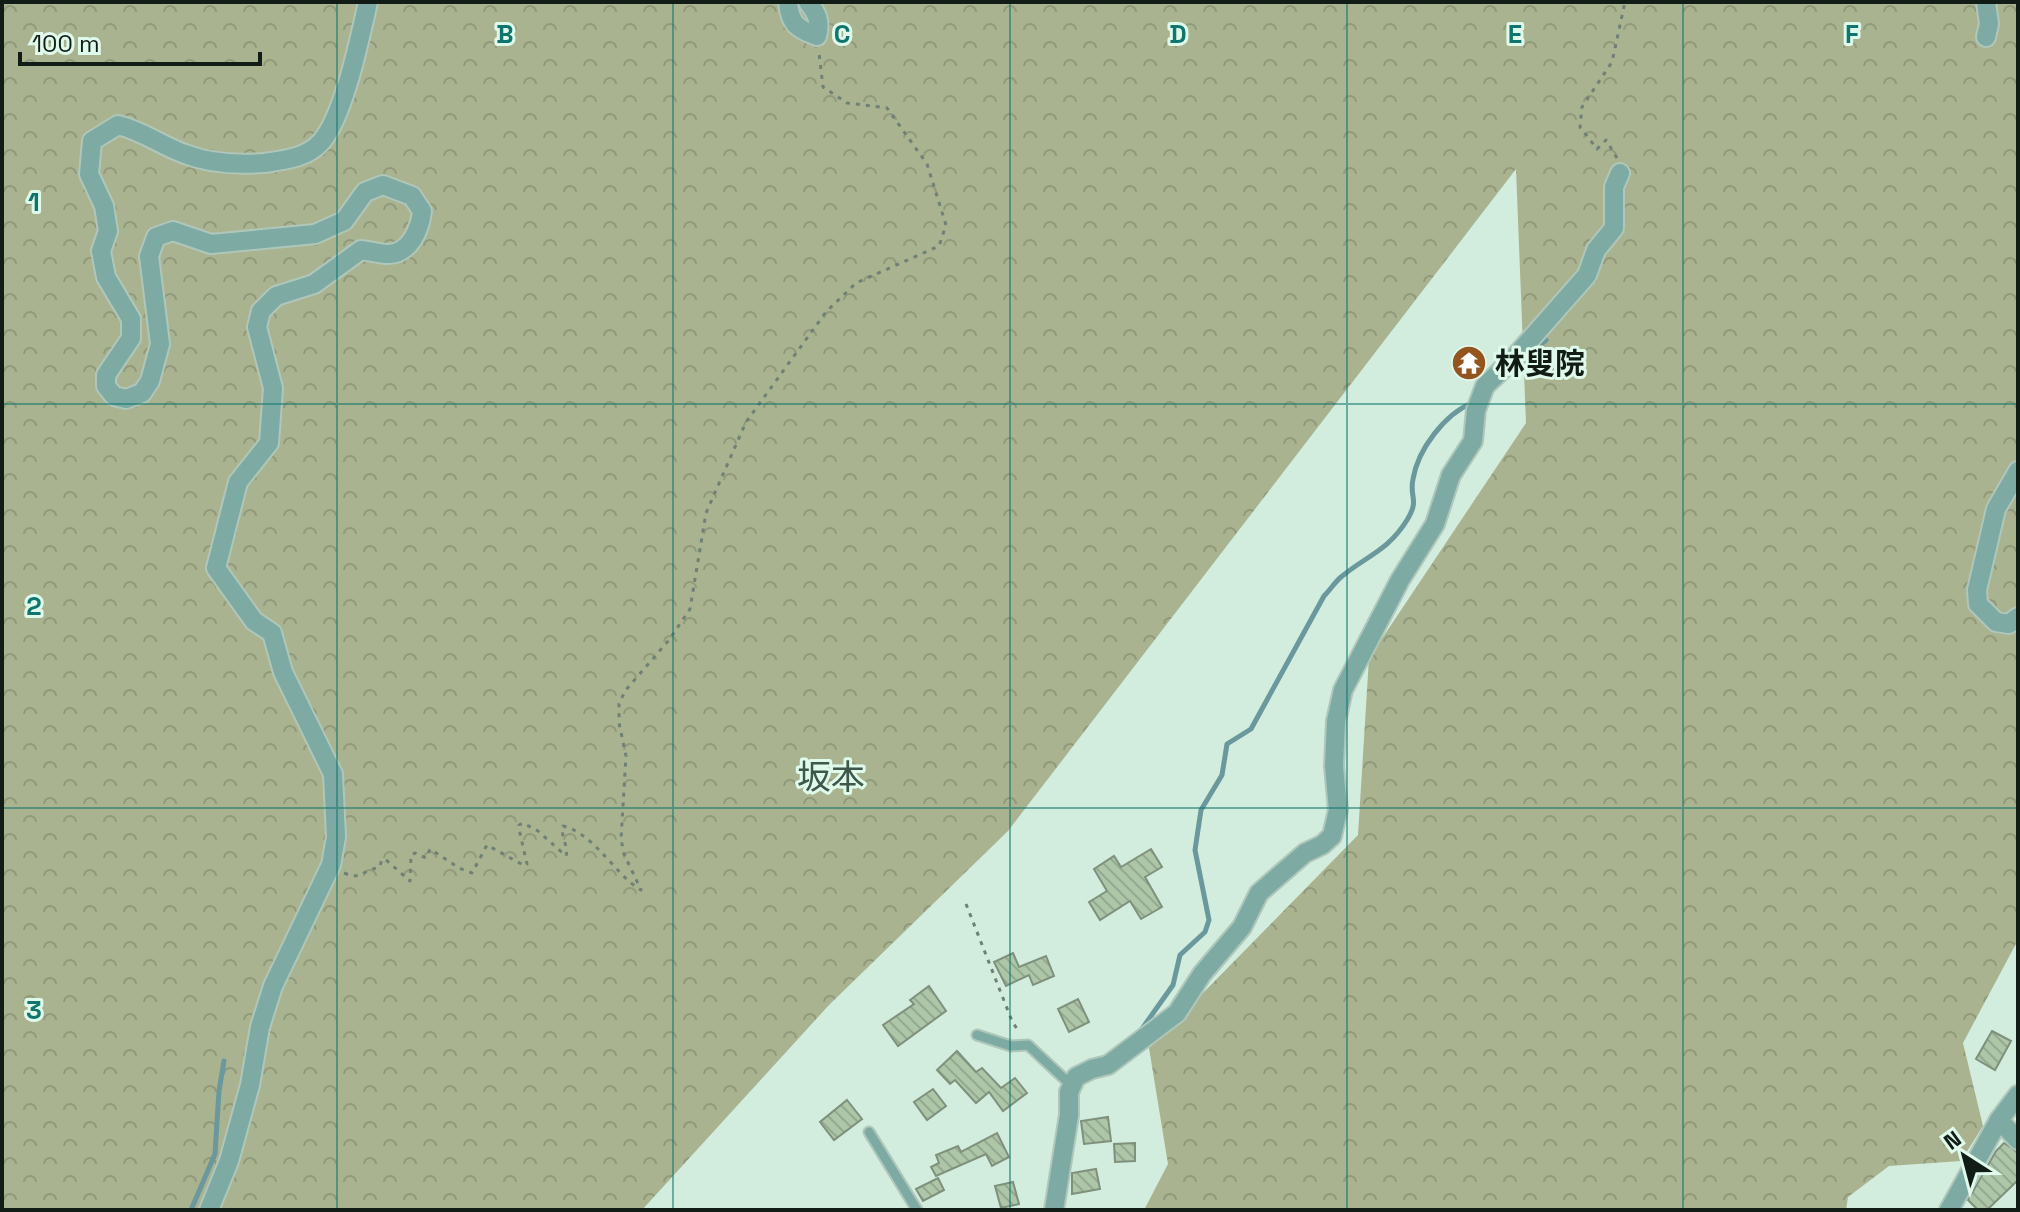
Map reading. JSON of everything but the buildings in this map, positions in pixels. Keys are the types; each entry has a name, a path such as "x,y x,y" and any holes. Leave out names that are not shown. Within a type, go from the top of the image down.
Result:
{"street":[{"path":"209,1210 229,1161 250,1085 260,1027 273,986 331,865 336,837 333,774 283,672 272,633 254,621 216,568 238,482 269,443 273,388 257,327 261,311 276,296 314,284 361,250 392,255 408,245 420,229 422,211 412,196 383,185 365,192 344,221 315,234 211,244 173,231 156,237 149,256 160,344 150,381 142,393 126,399 114,396 106,386 106,375 131,338 131,319 106,277 101,251 108,231 104,206 89,174 92,141 118,125 135,129 184,154 219,164 250,164 299,157 321,142 331,124 352,67 368,2"},
{"path":"788,2 789,18 798,29 817,36 820,27 816,12 808,2"},
{"path":"1986,2 1989,24 1986,37"},
{"path":"1054,1210 1069,1115 1069,1092 1076,1077 1108,1065 1177,1013 1202,974 1242,927 1259,893 1305,853 1332,836 1338,810 1334,766 1336,721 1343,690 1400,580 1435,524 1451,475 1473,441 1478,405 1485,386 1587,275 1596,250 1614,228 1614,187 1620,173"},
{"path":"2018,471 1996,509 1977,590 1978,604 1996,622 2009,624 2018,617"},
{"path":"1949,1210 1999,1120 2018,1095"},
{"path":"1999,1120 2018,1140"}],"lane":[{"path":"977,1035 1011,1046 1028,1045 1072,1086"},
{"path":"869,1132 917,1210"}],"path":[{"path":"1620,173 1621,165 1606,140 1597,149 1580,127 1582,107 1612,62 1625,2"},
{"path":"331,865 356,877 369,869 379,868 385,859 410,881 411,855 415,853 426,858 430,849 472,873 487,845 525,866 519,825 531,826 566,856 562,830 566,826 584,837 641,890 624,854 621,839 626,756 619,723 619,704 625,691 669,640 690,609 706,513 746,422 826,312 856,283 939,246 946,225 927,164 887,108 847,103 823,87 817,36"},
{"path":"966,904 1012,1021 1028,1045"}],"green space":[{"path":"2,2 2018,2 2018,940 1963,1043 1983,1126 1961,1161 1889,1166 1848,1197 1846,1210 1144,1210 1168,1164 1149,1048 1358,835 1369,658 1526,423 1516,169 1008,831 829,1005 642,1210 2,1210"}],"waterway":[{"path":"1526,357 1546,340"},
{"path":"1139,1033 1173,985 1180,955 1205,932 1209,920 1195,850 1201,810 1222,775 1227,744 1251,729 1324,596 1341,577 1384,546 1400,530 1413,507 1413,479 1427,445 1452,415 1472,403"},
{"path":"191,1210 215,1154 224,1061"}],"place":[{"name":"林叟院","path":"1469,363"}],"district":[{"name":"坂本","path":"831,777"}]}
